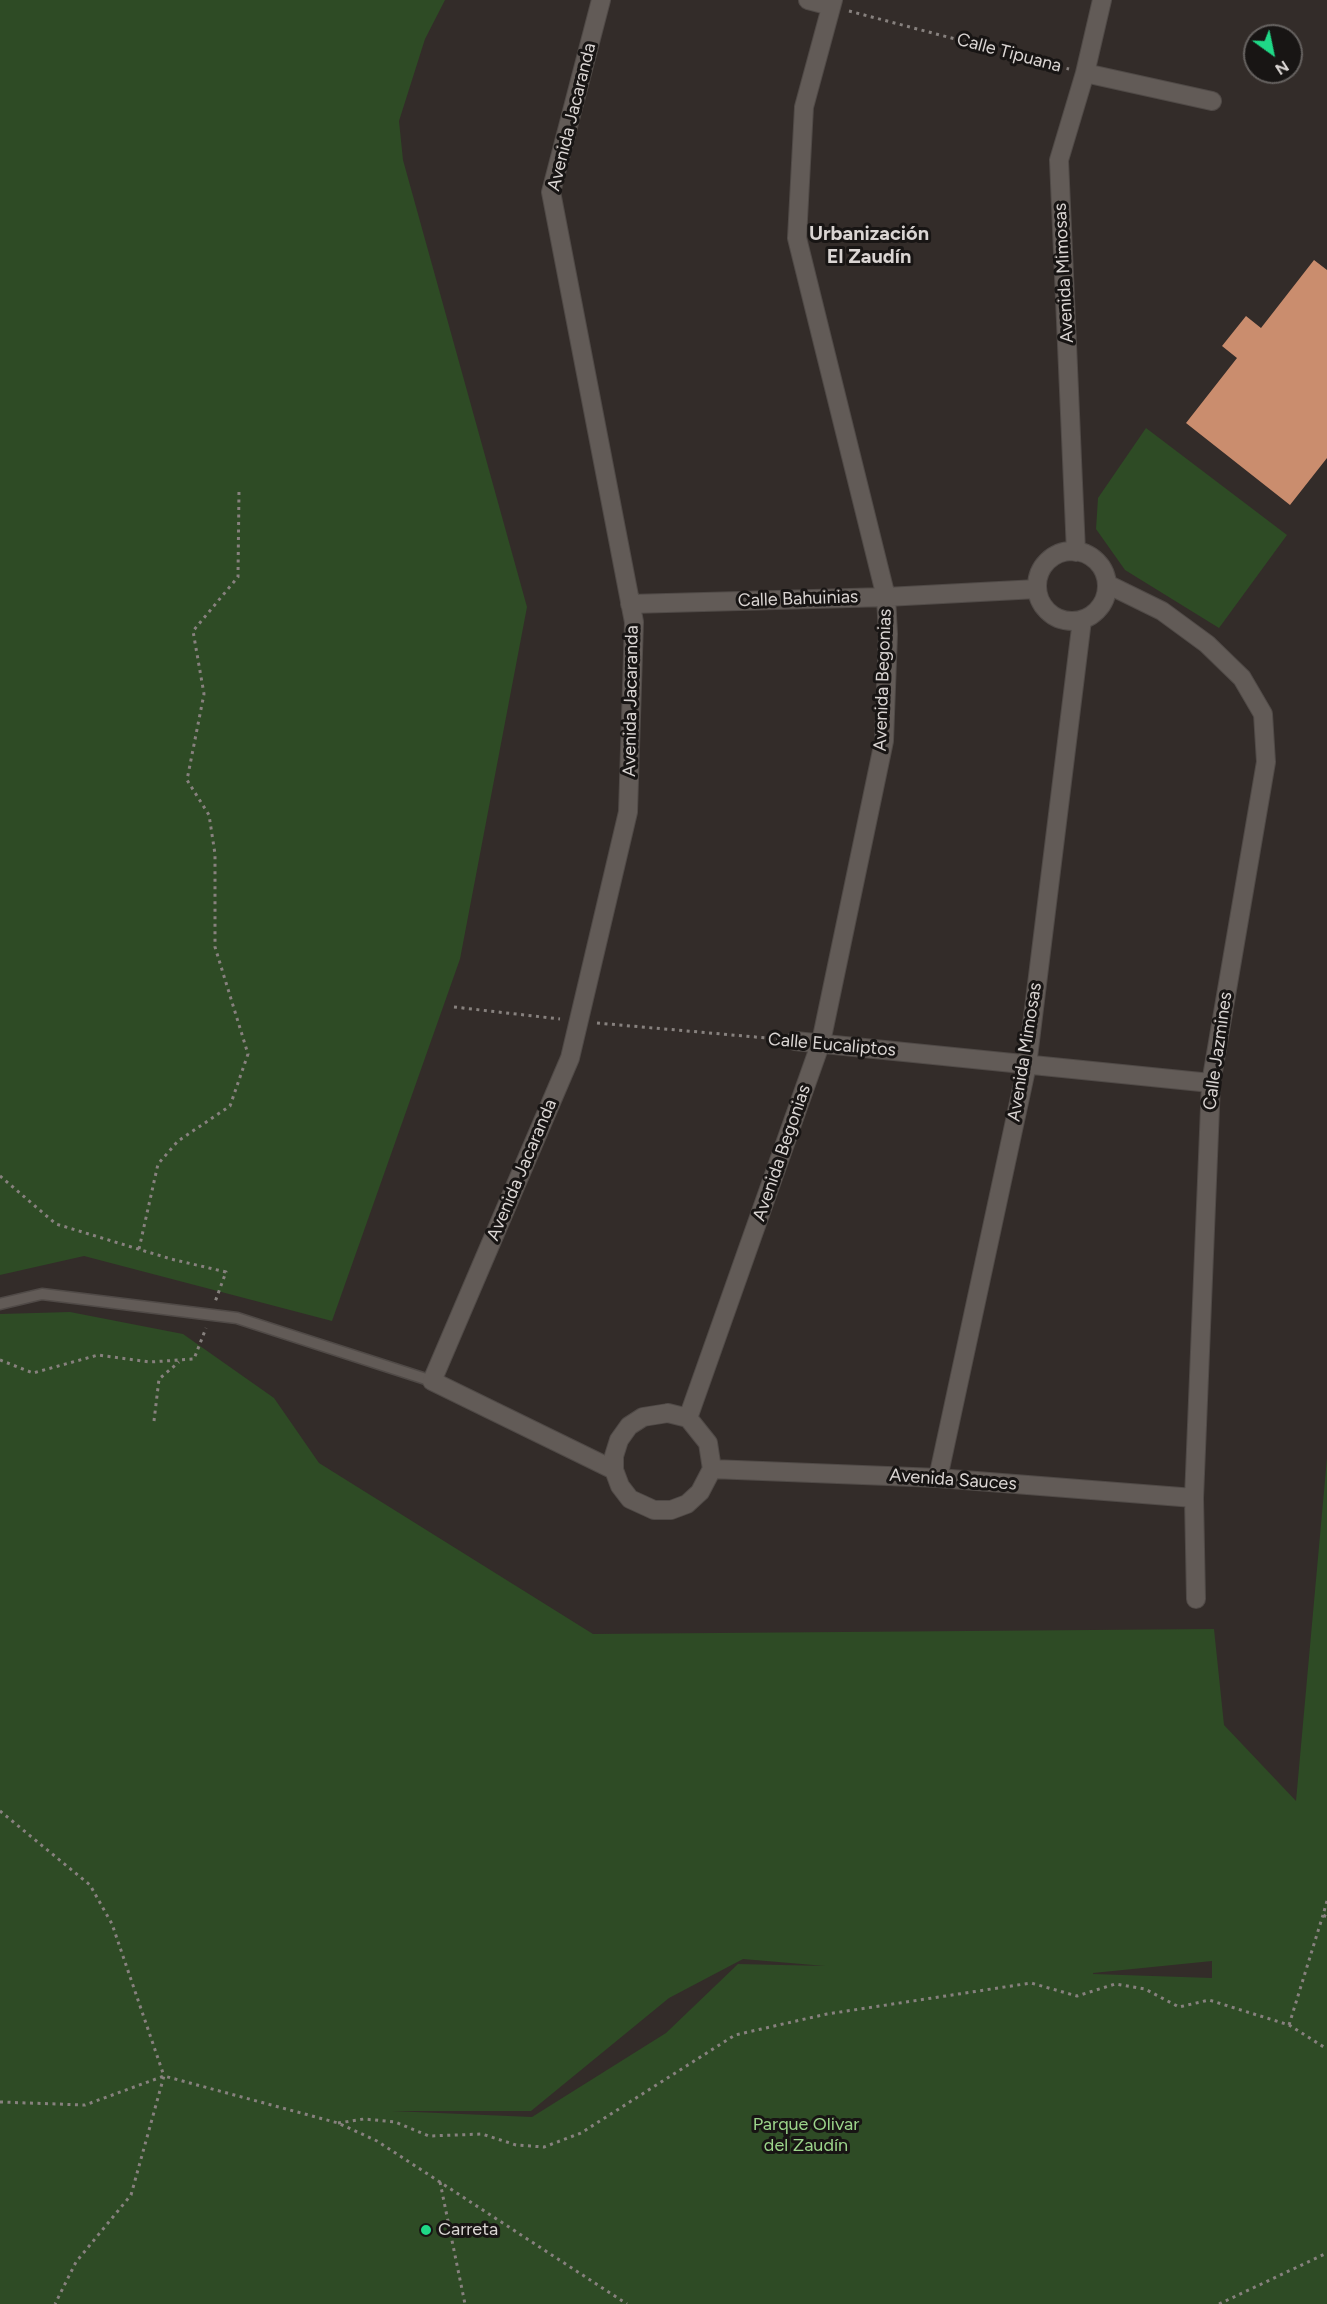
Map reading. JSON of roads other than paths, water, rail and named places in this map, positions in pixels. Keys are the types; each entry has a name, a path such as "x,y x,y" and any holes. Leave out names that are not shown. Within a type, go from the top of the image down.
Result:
{"street":[{"name":"Avenida Jacaranda","path":"432,1381 570,1058 628,812 634,621 551,192 602,0"},
{"path":"808,0 832,3"},
{"name":"Avenida Mimosas","path":"1076,552 1059,160 1085,73 1102,0"},
{"name":"Avenida Begonias","path":"688,1418 821,1042 884,741 888,634 886,597 796,238 804,107 832,3"},
{"name":"Calle Tipuana","path":"1085,73 1212,101"},
{"path":"1064,552 1076,552 1097,562 1107,584 1101,605 1093,614 1082,620 1066,621 1054,617 1045,609 1037,589 1040,572 1047,562 1064,552"},
{"name":"Calle Jazmines","path":"1107,584 1162,611 1207,644 1242,678 1263,714 1266,762 1210,1083 1194,1498 1196,1599"},
{"name":"Calle Bahuinias","path":"630,604 886,597 1037,589"},
{"name":"Avenida Mimosas","path":"938,1478 1027,1065 1082,620"},
{"name":"Calle Eucaliptos","path":"795,1041 1210,1083"},
{"path":"432,1381 614,1470"},
{"path":"660,1414 688,1418 708,1443 712,1469 700,1492 687,1504 672,1510 654,1510 630,1499 620,1485 614,1470 614,1456 619,1440 629,1426 643,1417 660,1414"},
{"name":"Avenida Sauces","path":"712,1469 938,1478 1194,1498"}],"lane":[{"path":"0,1304 42,1294 237,1318 432,1381"}],"place":[{"name":"Carreta","path":"426,2230"}],"district":[{"name":"Urbanización El Zaudín","path":"869,246"}],"park label":[{"name":"Parque Olivar del Zaudín","path":"806,2135"}]}
